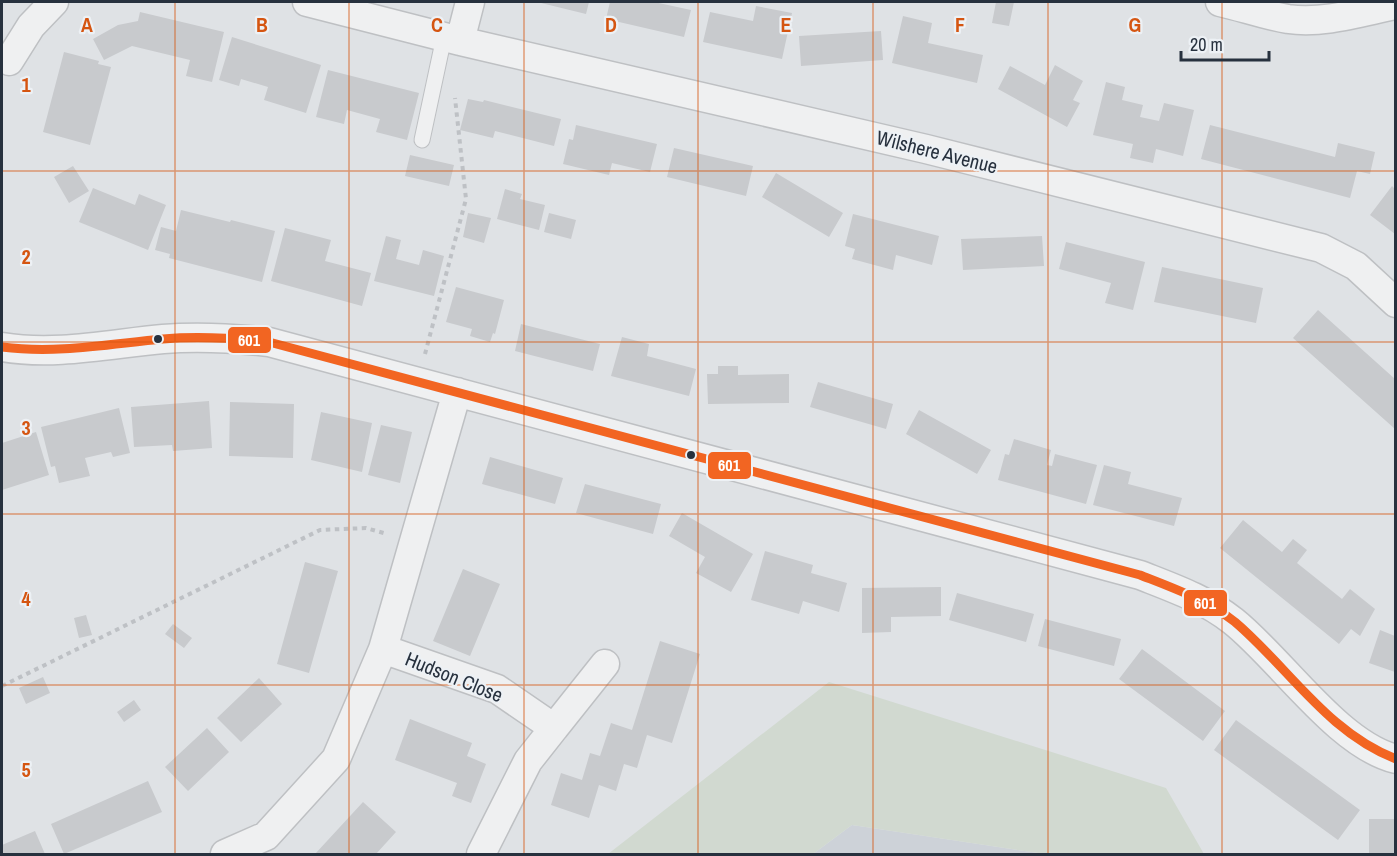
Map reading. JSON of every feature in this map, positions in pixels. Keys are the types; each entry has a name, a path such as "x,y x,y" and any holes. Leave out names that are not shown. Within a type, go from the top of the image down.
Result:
{"street":[{"path":"9,61 31,26 54,2"},
{"name":"Wilshere Avenue","path":"307,2 452,39 926,149 1321,248 1356,266 1395,303"},
{"path":"452,39 470,2"},
{"path":"1220,2 1288,19 1311,20 1395,5"},
{"path":"2,347 25,351 54,350 211,336 269,342 1140,575 1200,599 1234,622 1337,724 1356,739 1395,759"},
{"path":"225,855 266,836 336,759 383,649 457,392"},
{"name":"Hudson Close","path":"383,649 497,689 554,728"},
{"path":"480,855 528,761 605,664"}],"lane":[{"path":"422,140 452,39"}],"path":[{"path":"418,381 466,199 455,95"},
{"path":"2,686 320,530 366,528 412,542"}],"shaded area":[{"path":"829,682 1166,788 1204,854 1045,854 852,825 813,854 608,854"},
{"path":"852,825 1045,854 813,854"}],"building":[{"path":"537,2 589,2 586,14"},
{"path":"610,2 654,2 691,10 684,37 606,19"},
{"path":"996,2 1014,2 1009,26 992,23"},
{"path":"756,6 792,13 782,59 703,42 710,12 753,21"},
{"path":"140,12 224,32 212,82 186,76 190,60 132,46 104,60 93,39 118,25 138,21"},
{"path":"903,16 932,23 928,43 983,55 977,83 892,63"},
{"path":"881,31 883,60 801,66 799,36"},
{"path":"232,37 321,65 306,113 264,100 268,87 241,79 239,86 219,80"},
{"path":"64,52 99,61 98,64 111,67 90,145 43,132"},
{"path":"1055,65 1083,81 1073,100 1080,103 1067,127 998,89 1010,66 1045,85"},
{"path":"328,70 419,93 407,140 376,132 380,119 347,110 344,124 316,117"},
{"path":"1106,82 1125,87 1122,100 1143,105 1140,117 1159,121 1164,103 1194,110 1183,156 1156,149 1153,163 1130,158 1133,144 1093,135"},
{"path":"468,99 483,102 484,100 561,119 554,146 495,131 493,138 460,130"},
{"path":"576,125 657,144 650,172 612,163 609,175 563,164 569,139 573,140"},
{"path":"1210,125 1335,157 1338,143 1375,152 1370,174 1357,171 1350,198 1201,159"},
{"path":"674,148 753,166 746,196 667,177"},
{"path":"410,155 454,165 449,186 405,176"},
{"path":"73,166 89,191 69,203 54,177"},
{"path":"776,173 843,213 829,237 762,197"},
{"path":"1392,186 1395,189 1395,234 1370,215"},
{"path":"93,188 135,205 139,194 166,205 148,250 79,222"},
{"path":"505,189 522,194 520,199 545,205 539,230 497,219"},
{"path":"181,210 275,231 262,282 169,258 170,254 155,250 161,227 176,231"},
{"path":"468,213 491,218 484,243 463,237"},
{"path":"549,213 576,220 571,239 544,232"},
{"path":"853,214 939,236 932,265 896,255 893,270 852,259 855,249 845,246"},
{"path":"285,228 331,240 325,261 371,273 362,306 271,281"},
{"path":"386,236 401,240 396,259 419,265 423,250 444,256 434,296 374,281"},
{"path":"1042,236 1044,266 963,270 961,239"},
{"path":"1066,242 1145,262 1133,310 1105,303 1111,283 1059,269"},
{"path":"1162,267 1263,288 1256,323 1154,302"},
{"path":"456,287 504,300 495,334 493,333 490,342 470,336 472,329 446,322"},
{"path":"1318,310 1395,379 1395,429 1293,338"},
{"path":"521,324 600,344 593,371 515,351"},
{"path":"622,337 649,344 647,356 696,369 689,396 611,376"},
{"path":"718,366 738,366 738,375 789,374 789,403 708,404 707,374 718,374"},
{"path":"818,382 893,404 886,429 810,407"},
{"path":"209,401 212,448 173,451 172,445 134,447 131,407"},
{"path":"230,402 294,404 293,458 229,456"},
{"path":"119,408 130,453 113,457 111,452 85,458 90,476 59,483 55,466 51,467 41,427"},
{"path":"919,410 991,450 977,474 906,434"},
{"path":"321,412 372,423 362,472 311,460"},
{"path":"381,425 412,432 400,483 368,475"},
{"path":"36,432 49,475 2,490 2,443"},
{"path":"1014,439 1051,450 1047,465 1052,466 1055,454 1097,465 1086,504 998,480 1005,454 1009,455"},
{"path":"490,457 563,478 555,504 482,484"},
{"path":"1104,465 1131,472 1128,484 1182,498 1174,526 1093,505"},
{"path":"585,484 661,504 653,534 576,513"},
{"path":"682,513 753,554 731,592 696,573 705,557 669,536"},
{"path":"1243,520 1282,552 1293,539 1307,550 1297,563 1342,599 1350,589 1375,609 1360,636 1351,629 1339,644 1220,548"},
{"path":"765,551 813,565 811,573 847,583 839,612 803,601 799,614 751,600"},
{"path":"305,562 338,571 309,673 277,664"},
{"path":"463,569 500,584 470,656 433,641"},
{"path":"941,587 941,616 891,617 891,632 862,633 862,588"},
{"path":"957,593 1034,614 1026,642 949,620"},
{"path":"86,615 92,635 79,638 74,618"},
{"path":"1045,619 1121,639 1114,666 1038,646"},
{"path":"173,624 192,638 184,648 165,634"},
{"path":"1380,630 1395,636 1395,672 1369,663"},
{"path":"660,641 700,654 672,743 647,735 637,768 624,764 616,791 599,785 589,818 551,805 561,773 582,780 590,753 600,756 611,723 632,730"},
{"path":"1142,649 1225,711 1203,741 1119,679"},
{"path":"43,677 50,693 26,704 19,688"},
{"path":"259,678 282,704 241,742 217,718"},
{"path":"134,700 141,710 124,722 117,712"},
{"path":"410,719 472,743 467,756 486,764 471,803 452,796 457,783 395,760"},
{"path":"1236,720 1360,810 1338,840 1214,750"},
{"path":"207,728 229,752 188,791 165,767"},
{"path":"148,781 162,812 64,854 51,824"},
{"path":"363,802 396,832 376,854 315,854"},
{"path":"1369,819 1395,819 1395,854 1369,854"},
{"path":"35,831 45,854 2,854 2,845"}],"transit line":[{"name":"601","path":"2,347 63,349 189,338 269,342 1140,575 1189,595 1224,614 1255,640 1310,698 1349,733 1396,759"}]}
